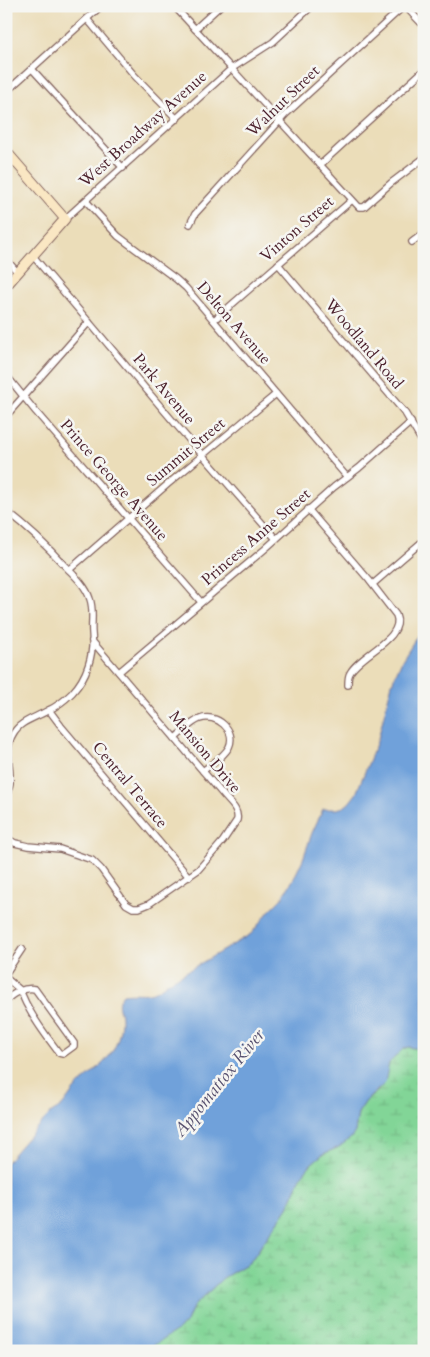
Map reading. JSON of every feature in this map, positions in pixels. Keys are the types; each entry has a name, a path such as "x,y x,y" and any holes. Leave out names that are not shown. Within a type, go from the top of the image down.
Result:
{"main road":[{"path":"6,151 65,220"},
{"name":"West Broadway Avenue","path":"6,286 65,220"}],"street":[{"path":"6,92 101,6"},
{"path":"174,6 352,200"},
{"path":"195,29 220,6"},
{"name":"West Broadway Avenue","path":"65,220 232,69 273,42 312,6"},
{"path":"404,6 424,26"},
{"name":"Walnut Street","path":"190,224 195,214 279,121 404,6"},
{"path":"87,19 134,75 176,119"},
{"path":"32,69 123,168"},
{"path":"320,166 423,73"},
{"name":"Vinton Street","path":"214,320 352,200 359,206 364,207 391,183 424,158"},
{"name":"Delton Avenue","path":"86,201 118,236 176,278 347,477"},
{"path":"412,242 424,233"},
{"name":"Park Avenue","path":"33,256 276,539"},
{"path":"6,258 18,273"},
{"name":"Woodland Road","path":"278,264 405,413 424,445"},
{"path":"6,416 89,322"},
{"name":"Prince George Avenue","path":"6,375 201,602"},
{"name":"Summit Street","path":"69,570 276,394"},
{"name":"Princess Anne Street","path":"119,672 411,422"},
{"path":"308,509 373,584 398,619 391,638 354,668 350,673 348,685"},
{"path":"6,511 42,542 83,585 92,606 92,641 88,667 80,683 67,698 50,710 17,728 12,734 7,744 10,783 6,798"},
{"path":"373,584 424,540"},
{"name":"Mansion Drive","path":"6,838 11,842 66,851 92,860 101,869 126,904 133,908 142,908 201,867 223,841 237,820 236,810 92,641"},
{"name":"Central Terrace","path":"50,710 61,726 189,877"},
{"path":"175,738 202,718 214,719 226,727 230,736 228,749 203,771"},
{"path":"6,974 22,949"},
{"path":"6,978 21,992 27,1006 59,1053 63,1054 74,1046 74,1043 35,989 32,988 21,992 18,991 6,1000"}],"green space":[{"path":"424,1045 424,1351 145,1351 187,1322 193,1307 223,1278 250,1262 288,1207 302,1175 323,1154 339,1147 355,1132 358,1113 366,1101 378,1091 389,1063 403,1049 408,1047 420,1049"}],"water":[{"name":"Appomattox River","path":"424,625 424,1045 420,1049 408,1047 403,1049 389,1063 385,1083 366,1101 358,1113 355,1132 351,1138 339,1147 323,1154 312,1163 302,1175 288,1207 250,1262 223,1278 193,1307 187,1322 176,1331 145,1351 6,1351 6,1163 44,1120 63,1105 74,1090 112,1052 120,1031 121,1019 118,1004 123,994 150,993 155,991 251,934 281,899 303,859 323,809 344,807 356,794 378,739 392,683 402,660"}]}
